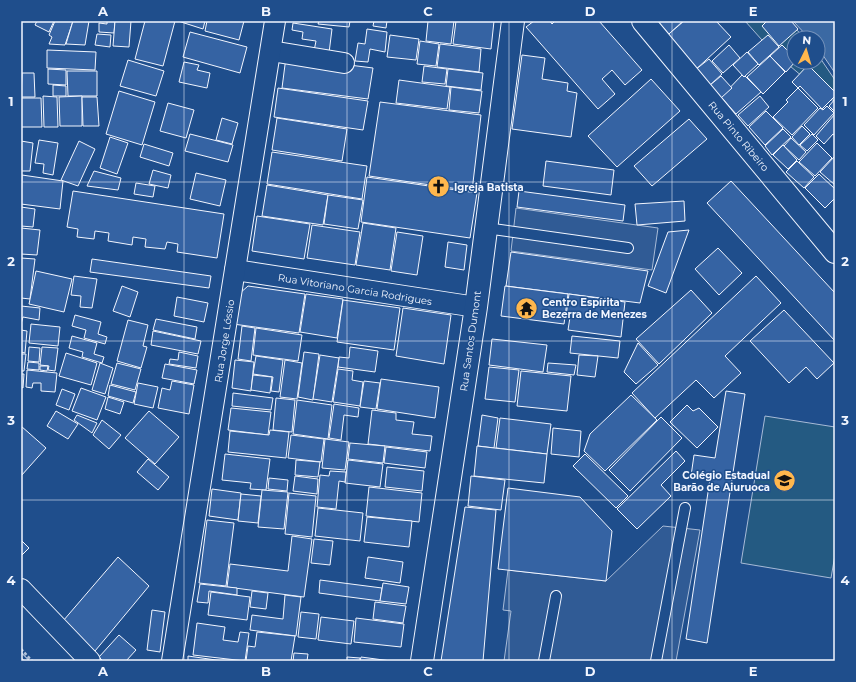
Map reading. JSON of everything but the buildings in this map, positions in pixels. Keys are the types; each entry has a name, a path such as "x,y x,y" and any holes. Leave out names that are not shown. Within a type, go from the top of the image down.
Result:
{"street":[{"name":"Rua Jorge Lóssio","path":"172,661 275,21"},
{"name":"Rua Santos Dumont","path":"422,661 476,307 513,21"},
{"name":"Rua Pinto Ribeiro","path":"643,21 835,252"},
{"path":"270,51 344,63"},
{"name":"Rua Vitoriano Garcia Rodrigues","path":"235,270 476,307"},
{"path":"21,589 90,661"}],"lane":[{"path":"486,228 628,248"},
{"path":"656,661 685,508"},
{"path":"544,661 556,596"}],"path":[{"path":"21,649 32,661"}],"shaded area":[{"path":"745,21 789,21 797,30 786,30 786,63 770,49"},
{"path":"793,21 835,21 835,73 826,60 826,30 801,30"},
{"path":"826,67 835,80 835,100 830,100 795,70 826,70"},
{"path":"516,208 658,228 652,270 511,251"},
{"path":"765,416 835,427 835,555 831,578 741,563"},
{"path":"663,526 700,530 676,661 504,661 511,611 503,610 508,570 606,581"}],"railway":[{"path":"21,655 27,661"}],"place":[{"name":"Igreja Batista","path":"438,187"},
{"name":"Centro Espírita Bezerra de Menezes","path":"526,308"},
{"name":"Colégio Estadual Barão de Aiuruoca","path":"785,481"}]}
